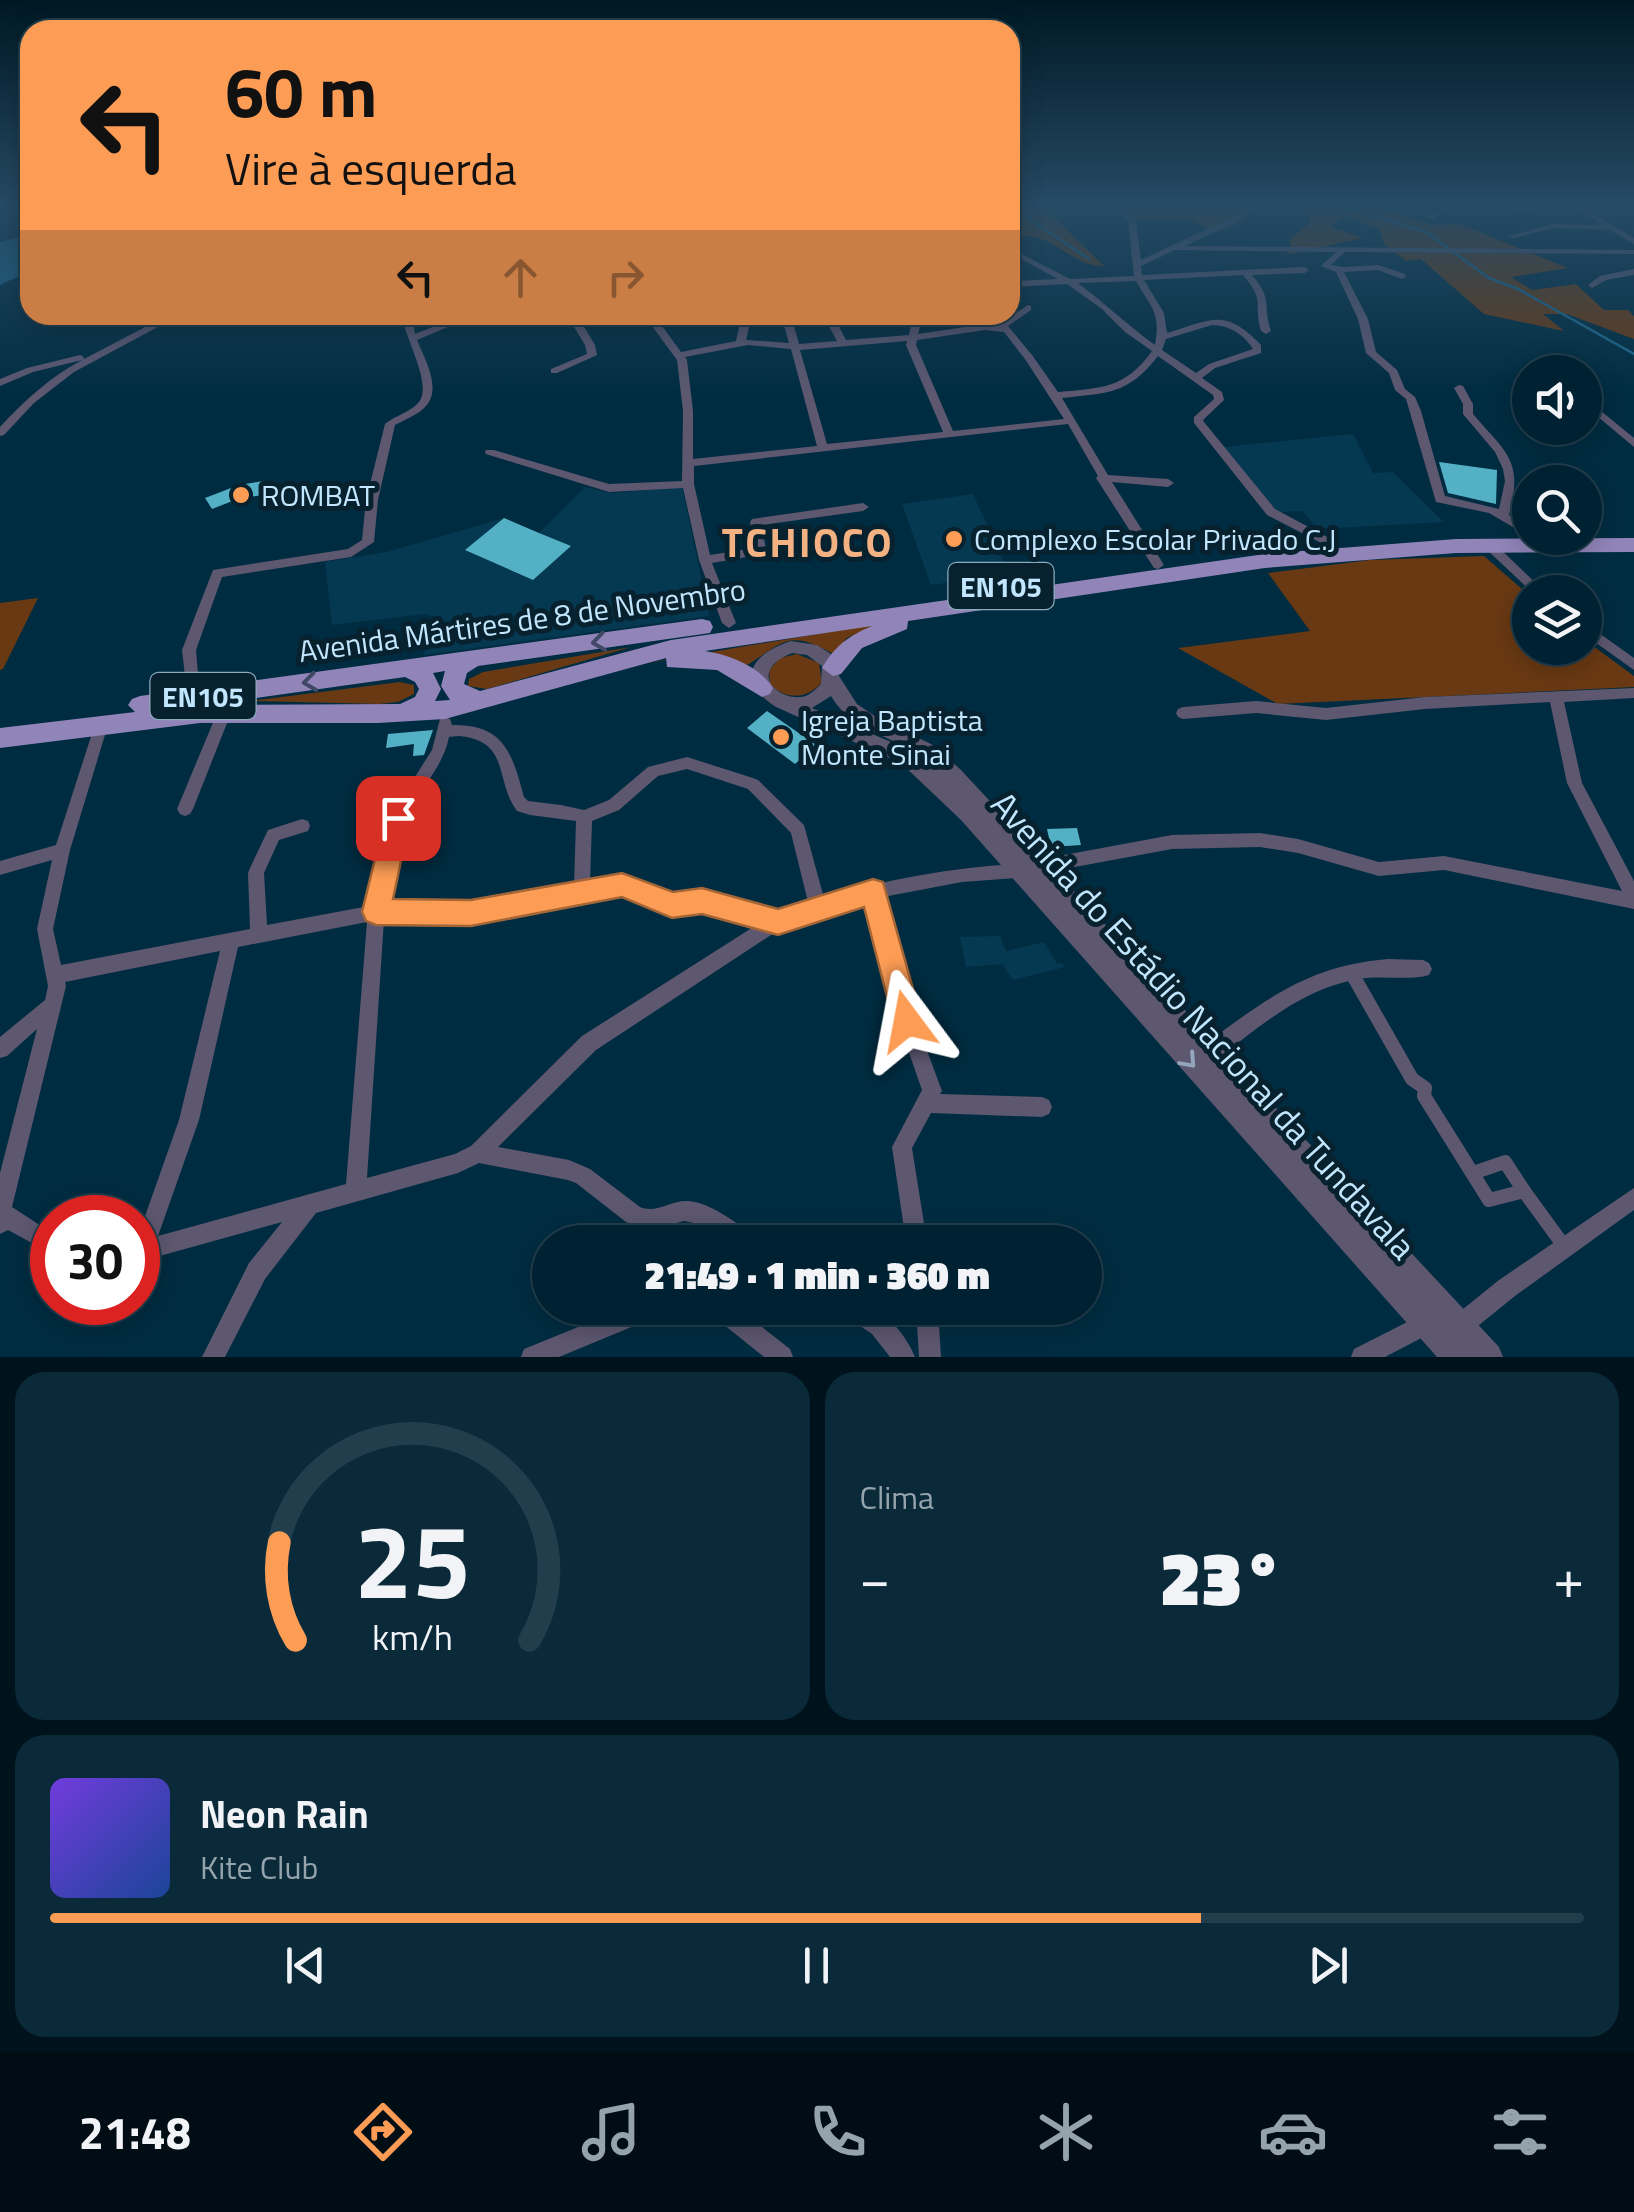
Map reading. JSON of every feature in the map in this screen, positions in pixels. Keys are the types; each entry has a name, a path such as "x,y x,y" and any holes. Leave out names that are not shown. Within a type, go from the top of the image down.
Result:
{"main road":[{"name":"Avenida Mártires de 8 de Novembro","path":"0,723 1329,543 1512,535"},
{"path":"1602,536 1634,535"},
{"name":"Avenida Mártires de 8 de Novembro","path":"0,738 224,712 400,714 445,720 486,701 606,663 671,648 974,602 1296,558 1489,545 1634,545"},
{"path":"833,675 846,648 863,636 974,602"},
{"path":"539,685 597,678 691,658 731,664 762,688"},
{"path":"474,659 457,668 452,686 460,696 486,701"},
{"path":"400,714 422,704 430,689 424,676 407,668"}],"street":[{"path":"1042,267 1105,306 1128,330 1159,344 1220,397 1198,419 1199,423 1271,512 1329,543"},
{"path":"1137,267 1137,278 1161,317 1159,344"},
{"path":"1333,267 1361,267"},
{"path":"1385,267 1402,276"},
{"path":"1020,284 1304,270"},
{"path":"1340,270 1363,319 1371,353 1394,372 1400,390 1410,397 1440,499 1485,508 1512,522"},
{"path":"1245,272 1262,293 1265,307 1261,315 1266,331"},
{"path":"1592,285 1603,278 1634,272"},
{"path":"1020,314 1028,308"},
{"path":"1058,395 1129,384 1159,344 1213,320 1242,329 1258,347 1212,366 1197,377"},
{"path":"1,431 41,392 100,354 156,325"},
{"path":"194,698 189,650 217,573 351,553 368,542 372,500 390,424 422,404 427,395 414,338 406,325"},
{"path":"414,338 446,325"},
{"path":"554,372 592,355 578,325"},
{"path":"656,325 678,355 688,411 688,484 705,560 729,624"},
{"path":"740,343 744,325"},
{"path":"790,325 823,448"},
{"path":"833,325 842,342"},
{"path":"915,325 911,345 950,434"},
{"path":"678,355 740,343 777,342 798,347 912,338 1004,325"},
{"path":"1001,327 1058,395 1102,478 1158,565"},
{"path":"0,382 30,370 100,354"},
{"path":"1459,388 1468,404 1468,414 1512,469 1503,516"},
{"path":"1602,416 1634,444"},
{"path":"688,463 1070,422"},
{"path":"490,452 609,488 688,484"},
{"path":"1102,478 1168,483"},
{"path":"705,560 760,551 756,522 863,507"},
{"path":"1489,545 1521,575"},
{"path":"1602,641 1634,666"},
{"path":"784,648 811,648 827,658 833,675 826,692 814,701 782,702 762,688 760,667 766,657 784,648"},
{"name":"Avenida do Estádio Nacional da Tundavala","path":"833,675 844,704 863,722 908,739 947,770 1026,869 1456,1357"},
{"path":"1183,713 1256,707 1326,714 1425,703 1634,693"},
{"path":"1556,697 1575,782 1634,899"},
{"name":"Avenida do Estádio Nacional da Tundavala","path":"782,702 908,758 1026,869 1209,1053 1488,1357"},
{"path":"185,809 224,712"},
{"path":"356,1191 376,912 392,832 439,751 445,720 484,732 506,758 522,806 569,811 584,817 614,805 654,772 687,763 724,778 740,779 763,793 798,830 818,907"},
{"path":"30,1233 3,1220 2,1207 58,986 45,929 62,850 101,725"},
{"path":"582,895 584,817"},
{"path":"258,936 257,864 274,835 302,826"},
{"path":"478,1154 588,1043 778,922 873,891 1195,840 1260,840 1298,846 1378,869 1394,871 1444,863 1634,899"},
{"path":"0,868 62,850"},
{"path":"56,975 376,912 471,913 614,886 630,886 672,905 702,901 778,922"},
{"path":"873,891 904,1012 931,1086 927,1103 902,1147 913,1225"},
{"path":"160,1198 189,1120 231,941"},
{"path":"1209,1053 1307,984 1351,971 1394,966 1424,969"},
{"path":"1351,971 1412,1080 1418,1080 1425,1088 1424,1096 1490,1200 1524,1192"},
{"path":"0,1048 50,1006"},
{"path":"927,1103 1042,1107"},
{"path":"160,1245 478,1154 569,1170 584,1176 633,1215 648,1221 684,1211 702,1214 720,1225"},
{"path":"1474,1173 1505,1162 1564,1246"},
{"path":"1460,1326 1634,1198"},
{"path":"213,1357 258,1271 310,1204"},
{"path":"1362,1357 1426,1324"},
{"path":"532,1357 601,1325"},
{"path":"742,1325 782,1357"},
{"path":"878,1325 904,1357"},
{"path":"927,1325 930,1357"}],"shaded area":[{"path":"0,267 20,267 20,276 0,285"},
{"path":"1431,267 1566,267 1511,277 1532,290 1576,284 1604,310 1628,310 1634,316 1634,339 1567,314 1543,314 1564,331 1484,314"},
{"path":"1353,434 1373,473 1393,472 1444,522 1318,529 1302,511 1277,512 1223,447"},
{"path":"585,487 611,493 682,487 709,616 424,655 429,625 436,617 425,614 332,625 325,562 387,552 504,518 539,533"},
{"name":"Complexo Escolar Privado C.J","path":"973,494 1009,574 931,585 902,504"},
{"path":"1484,556 1512,580 1512,665 1602,665 1602,652 1634,676 1634,687 1278,704 1178,648 1310,631 1268,573 1370,560"},
{"path":"38,598 3,669 0,670 0,603"},
{"path":"877,624 847,638 833,654 796,640 778,645 747,665 710,653 628,666"},
{"path":"631,647 487,689 468,686 469,679 483,672"},
{"path":"797,654 819,663 822,682 797,696 770,684 769,670 780,658"},
{"path":"400,682 414,685 414,694 398,702 251,701"},
{"path":"1000,936 1006,951 1044,942 1057,964 1065,967 1013,980 1002,964 966,967 960,937"}],"building":[{"path":"1439,462 1497,470 1496,504 1448,493"},
{"name":"ROMBAT","path":"264,481 273,494 240,498 212,509 205,498 239,485"},
{"path":"504,518 571,546 533,580 465,550"},
{"name":"Igreja Baptista Monte Sinai","path":"767,711 816,745 795,764 747,728"},
{"path":"433,730 424,755 413,756 414,744 386,748 388,734"},
{"path":"1077,828 1081,845 1051,847 1047,829"}],"waterway":[{"path":"1474,267 1634,354"}],"place":[{"name":"ROMBAT","path":"241,495"},
{"name":"Complexo Escolar Privado C.J","path":"954,539"},
{"name":"Igreja Baptista Monte Sinai","path":"781,737"}],"district":[{"name":"TCHIOCO","path":"808,542"}],"route":[{"path":"398,818 376,912 471,913 622,885 672,905 702,901 778,922 873,891 907,1021"}]}
